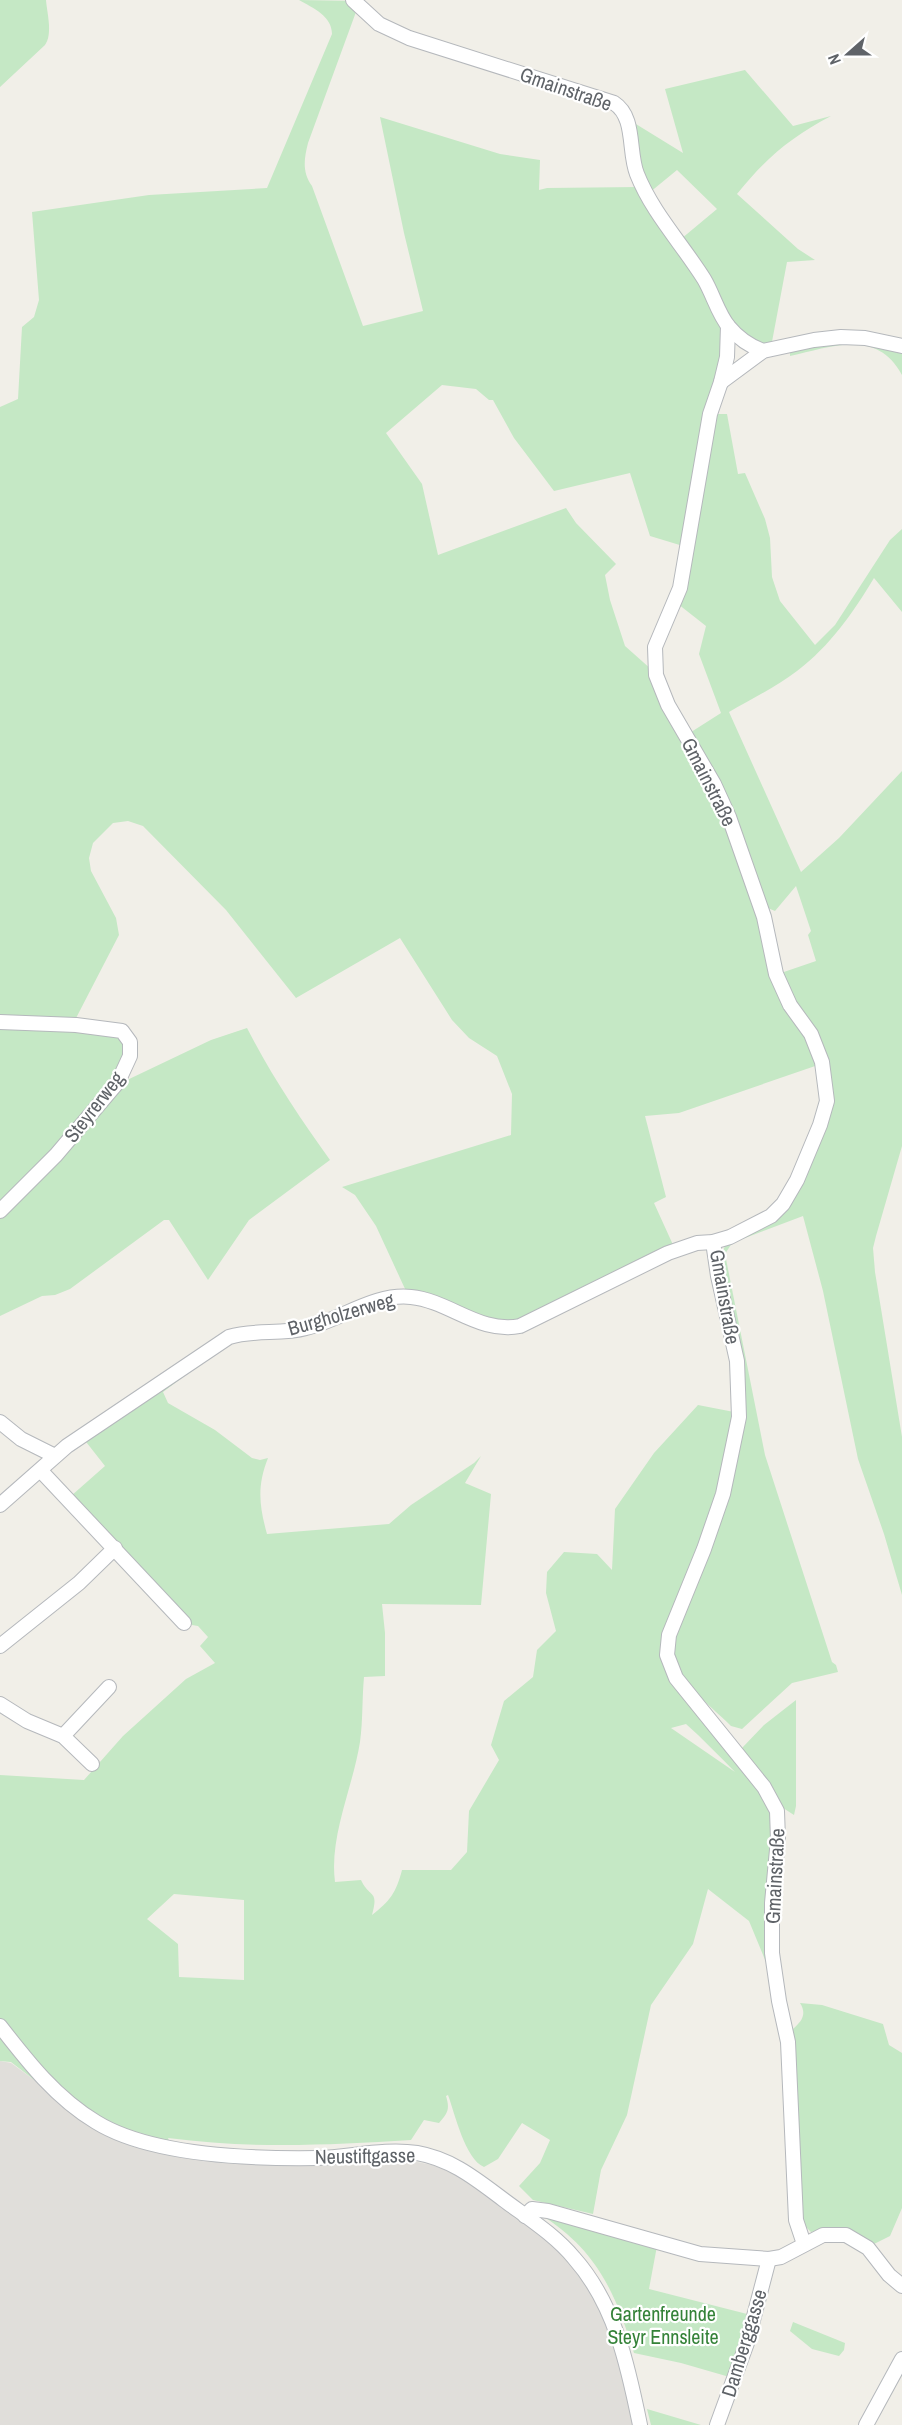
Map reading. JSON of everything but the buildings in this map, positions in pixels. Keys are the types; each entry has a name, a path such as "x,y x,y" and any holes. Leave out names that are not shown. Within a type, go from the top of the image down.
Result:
{"street":[{"name":"Gmainstraße","path":"353,0 379,24 410,38 621,107 627,120 636,172 645,192 703,278 728,326 751,346 763,351"},
{"name":"Gmainstraße","path":"728,326 727,357 710,414 680,588 655,647 656,675 668,705 714,784 729,817 764,917 776,974 790,1005 816,1046 826,1077 827,1095 824,1116 797,1180 783,1204 771,1216 739,1233 713,1242 718,1276 737,1361 739,1417 723,1494 704,1549 669,1635 667,1655 676,1678 764,1787 777,1811 778,1839 772,1903 772,1953 788,2042 796,2220 804,2244"},
{"path":"721,382 763,351 841,337 865,338 902,346"},
{"name":"Steyrerweg","path":"0,1022 76,1025 122,1031 130,1042 130,1056 118,1082 56,1155 0,1211"},
{"name":"Burgholzerweg","path":"0,1505 14,1495 55,1455 229,1337 245,1332 309,1328 365,1305 399,1296 420,1298 488,1326 500,1328 520,1326 668,1253 697,1243 713,1242"},
{"path":"0,1422 21,1439 55,1455"},
{"path":"41,1470 184,1623"},
{"path":"0,1646 79,1583 115,1548"},
{"path":"63,1736 109,1687"},
{"path":"0,1704 27,1721 63,1736 92,1764"},
{"name":"Neustiftgasse","path":"0,2026 26,2059 74,2107 108,2129 133,2138 205,2152 269,2158 417,2153 434,2157 457,2167 525,2216"},
{"path":"640,2425 617,2335 599,2292 564,2247 525,2216 531,2210 539,2209 700,2254 769,2259 781,2257 823,2235 838,2234 854,2238 868,2248 889,2275 902,2286"},
{"name":"Damberggasse","path":"717,2425 747,2343 769,2259"},
{"path":"866,2425 902,2359"}],"shaded area":[{"path":"0,2061 11,2063 108,2134 188,2158 332,2164 407,2160 432,2165 473,2184 558,2248 579,2272 597,2300 613,2339 633,2425 0,2425"}],"green space":[{"path":"0,0 46,0 49,35 45,45 0,87"},
{"path":"299,0 360,1 308,143 305,165 307,176 363,326 423,311 380,117 500,154 540,160 539,190 638,187 720,315 724,347 683,546 650,536 630,473 554,491 514,438 493,400 489,400 476,389 442,385 386,433 422,484 438,555 566,508 576,523 616,564 605,575 610,600 625,646 652,670 711,784 756,904 770,969 821,1064 679,1113 645,1116 666,1197 654,1203 674,1247 507,1325 406,1291 376,1226 355,1195 342,1187 511,1135 512,1094 497,1056 469,1038 452,1020 400,938 296,998 226,910 143,826 128,821 113,823 93,843 89,858 91,871 116,918 119,935 74,1022 124,1028 125,1081 211,1040 247,1028 286,1096 330,1160 249,1220 208,1280 169,1220 164,1220 70,1289 55,1295 42,1296 0,1316 0,407 18,399 22,327 34,317 39,300 32,212 149,195 267,188 332,34 325,17"},
{"path":"745,70 793,126 831,116 780,149 737,194 798,249 815,260 787,262 771,347 757,343 743,333 731,319 707,286 681,239 717,209 677,170 649,193 639,173 631,121 683,153 665,89"},
{"path":"849,340 886,346 888,351 902,350 902,375 892,360 880,351 866,346 852,344 790,356 790,350"},
{"path":"713,414 727,414 738,474 745,473 765,519 770,538 772,577 780,601 815,645 835,625 890,540 902,529 902,612 874,578 858,604 820,651 781,682 729,712 801,872 839,838 902,771 902,1146 873,1248 902,1437 902,1595 858,1459 823,1291 803,1216 732,1243 725,1254 765,1455 832,1662 836,1665 838,1672 792,1683 742,1729 731,1726 684,1678 678,1667 674,1641 742,1423 718,1261 726,1244 796,1188 828,1073 778,974 816,961 808,935 811,931 796,886 775,911 763,906 688,734 721,713 699,654 706,626 678,604"},
{"path":"215,1353 163,1392 168,1403 215,1430 252,1458 260,1460 268,1458 264,1468 260,1496 267,1534 389,1524 411,1505 481,1456 465,1483 491,1494 481,1605 382,1604 385,1676 364,1677 360,1742 338,1829 334,1865 335,1882 361,1880 374,1898 372,1915 392,1896 402,1870 451,1870 467,1852 469,1811 499,1760 491,1745 504,1701 533,1677 537,1650 556,1631 546,1593 547,1572 564,1552 597,1554 612,1570 615,1509 654,1453 698,1405 734,1412 726,1470 662,1648 769,1803 774,1816 768,1967 749,1921 708,1889 693,1944 651,2005 627,2115 601,2170 593,2214 533,2200 519,2186 540,2163 550,2140 522,2123 498,2159 484,2167 477,2162 466,2146 448,2095 446,2096 447,2111 442,2120 439,2123 424,2120 411,2140 260,2145 168,2138 173,2151 103,2133 11,2062 0,2061 0,1775 84,1780 123,1736 186,1679 215,1663 200,1646 208,1637 198,1626 192,1625 71,1496 105,1466 83,1438","holes":["686,1724 705,1742 735,1772 671,1728","174,1894 244,1900 244,1980 179,1977 178,1944 147,1919"]},
{"path":"796,1700 796,1806 794,1815 780,1806 771,1785 761,1778 742,1748 764,1725"},
{"path":"800,2003 822,2005 883,2024 889,2045 902,2053 902,2208 890,2236 874,2244 827,2230 811,2232 802,2223 793,2029 802,2017 803,2011"},
{"name":"Gartenfreunde Steyr Ennsleite","path":"547,2213 657,2246 649,2289 751,2315 733,2378 681,2363 634,2353 620,2312 603,2276 579,2246 546,2218"},
{"path":"793,2322 845,2343 844,2350 839,2356 812,2349 790,2331"},
{"path":"647,2409 701,2425 651,2425"}]}
